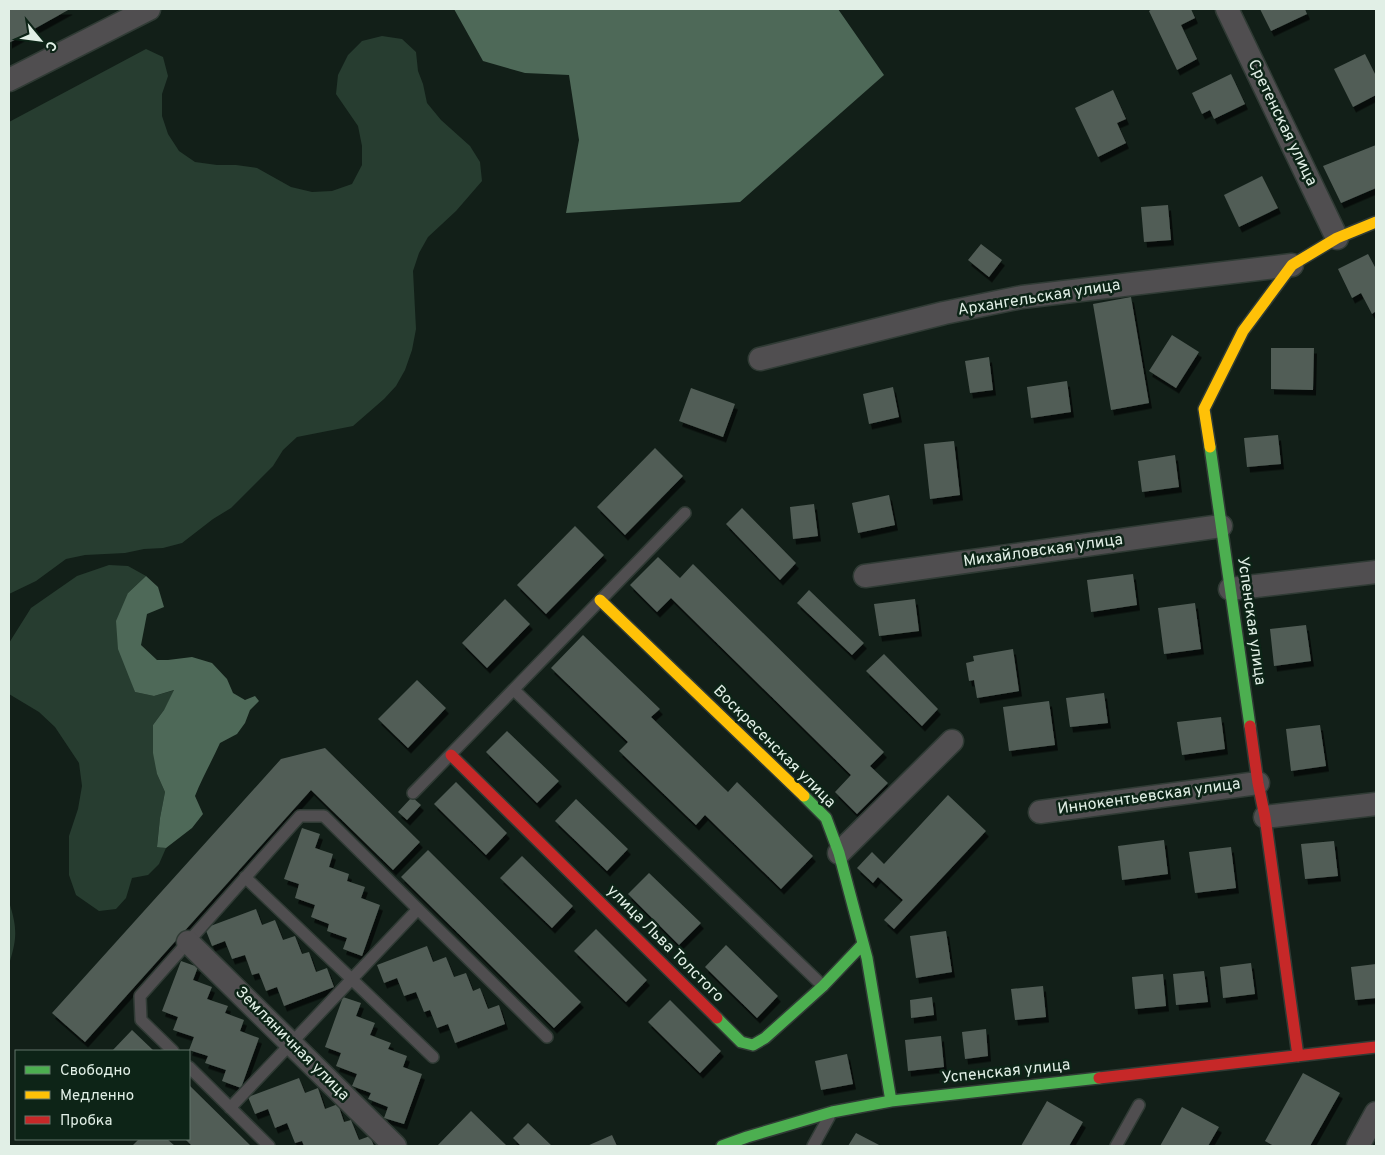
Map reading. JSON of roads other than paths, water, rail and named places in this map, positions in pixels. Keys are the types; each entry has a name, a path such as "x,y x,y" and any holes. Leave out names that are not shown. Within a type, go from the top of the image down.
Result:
{"street":[{"path":"9,80 126,14 149,9"},
{"name":"Сретенская улица","path":"1227,9 1337,238"},
{"name":"Успенская улица","path":"1298,1056 1204,409 1243,331 1292,265 1337,238 1376,222"},
{"name":"Архангельская улица","path":"760,359 944,313 1022,298 1292,265"},
{"name":"Михайловская улица","path":"865,576 1221,526"},
{"path":"1230,589 1376,572"},
{"name":"Воскресенская улица","path":"600,600 826,818 839,853 867,958 891,1101"},
{"path":"839,853 952,741"},
{"name":"улица Льва Толстого","path":"450,755 741,1042 753,1045 765,1038 823,986 862,945"},
{"name":"Иннокентьевская улица","path":"1040,812 1258,783"},
{"path":"1264,817 1376,804"},
{"name":"Земляничная улица","path":"188,942 395,1146"},
{"name":"Успенская улица","path":"722,1146 832,1112 891,1101 1376,1047"},
{"path":"1358,1146 1376,1113"}],"lane":[{"path":"413,793 685,513"},
{"path":"514,690 823,986"},
{"path":"172,1050 141,1020 140,996 300,816 324,816 547,1037"},
{"path":"245,877 433,1057"},
{"path":"230,1108 418,909"},
{"path":"190,1068 269,1146"},
{"path":"1116,1146 1140,1105"},
{"path":"813,1146 832,1112"}]}
